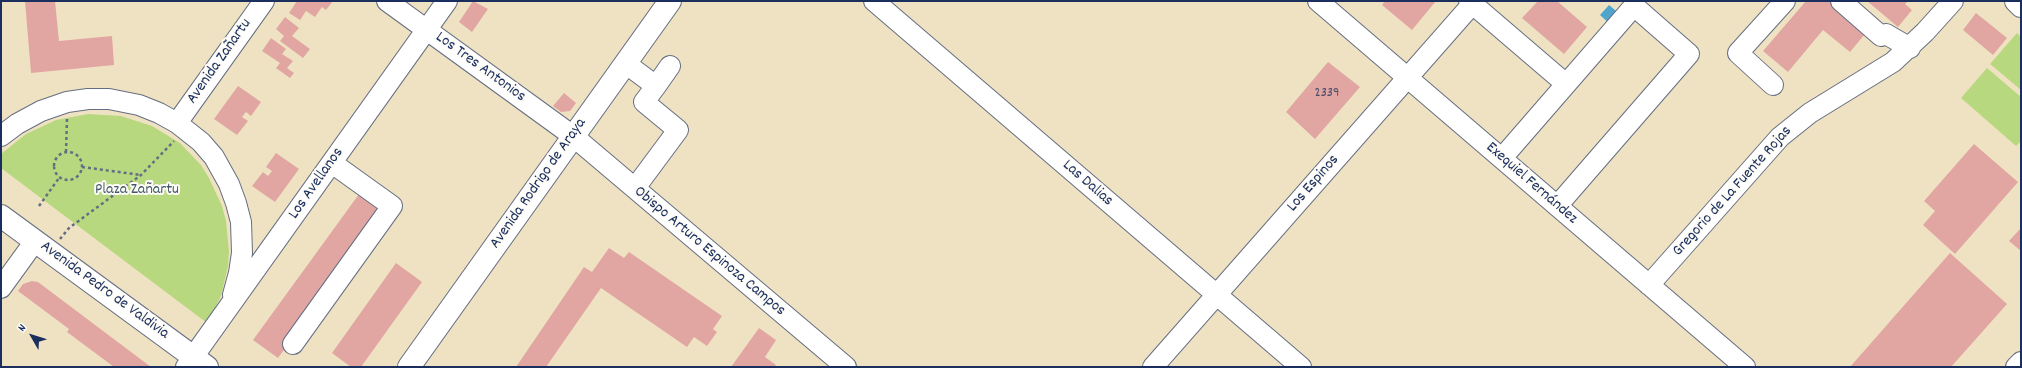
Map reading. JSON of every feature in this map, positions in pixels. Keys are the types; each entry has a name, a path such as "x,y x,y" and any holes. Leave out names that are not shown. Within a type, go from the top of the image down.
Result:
{"main road":[{"name":"Avenida Rodrigo de Araya","path":"409,367 670,1"},
{"path":"2016,1 2021,6"},
{"name":"Avenida Pedro de Valdivia","path":"1,216 195,364"}],"street":[{"name":"Avenida Zañartu","path":"182,126 264,1"},
{"name":"Los Tres Antonios","path":"387,1 573,136"},
{"name":"Los Avellanos","path":"195,364 220,320 447,1"},
{"name":"Las Dalias","path":"874,1 1301,367"},
{"path":"1773,85 1738,53 1785,1"},
{"path":"1841,1 1880,36 1886,34 1910,48"},
{"name":"Gregorio de La Fuente Rojas","path":"1649,285 1780,137 1800,120 1878,72 1910,48 1953,1"},
{"path":"1472,2 1566,84"},
{"name":"Los Espinos","path":"1153,367 1472,2"},
{"name":"Exequiel Fernández","path":"1329,5 1407,77 1745,367"},
{"path":"1502,158 1634,6 1689,54 1556,206"},
{"path":"625,63 656,86"},
{"path":"635,188 678,130 644,102 670,66"},
{"path":"1,136 29,116 67,102 98,99 119,100 149,108 182,126 208,150 220,166 233,193 240,217 242,243 239,273 230,302 220,320"},
{"name":"Obispo Arturo Espinoza Campos","path":"573,136 846,367"},
{"path":"293,344 392,206 332,163"},
{"path":"1,288 35,241"},
{"path":"2016,367 2021,362"}],"path":[{"path":"66,152 67,102"},
{"path":"69,228 141,175 182,126"},
{"path":"66,152 71,152 79,156 82,167 80,174 73,180 68,181 59,178 54,170 54,165 58,156 66,152"},
{"path":"82,167 141,175"},
{"path":"39,206 59,178"}],"green space":[{"path":"2017,33 2021,37 2021,90 1990,64"},
{"path":"1987,68 2021,97 2021,141 2016,146 1961,98"},
{"name":"Plaza Zañartu","path":"88,114 121,116 152,126 180,143 201,165 209,178 222,206 226,221 229,251 228,266 221,296 207,323 1,168 1,154 26,134 56,120"}],"water":[{"path":"1609,5 1621,15 1612,26 1600,15"}],"building":[{"path":"25,1 55,1 59,41 112,36 114,65 31,73"},
{"path":"297,1 333,1 326,10 322,7 315,17 306,11 300,20 289,13"},
{"path":"473,1 488,9 472,32 459,22"},
{"path":"1385,1 1436,1 1412,30 1382,5"},
{"path":"1538,1 1557,1 1587,27 1564,54 1522,18"},
{"path":"1806,1 1838,1 1870,28 1850,52 1823,30 1788,72 1763,51"},
{"path":"1867,1 1908,1 1905,4 1912,10 1898,27"},
{"path":"1976,13 2007,38 1993,55 1963,30"},
{"path":"285,17 299,28 292,36 310,49 303,58 280,41 284,36 276,29"},
{"path":"271,38 286,49 282,54 293,61 287,68 294,73 290,78 276,68 280,63 262,51"},
{"path":"1328,62 1360,87 1315,139 1286,112"},
{"path":"238,86 261,102 251,116 246,112 242,117 248,121 237,135 214,119"},
{"path":"564,93 576,103 570,111 561,112 553,106"},
{"path":"1974,144 2018,182 1955,254 1923,225 1935,211 1924,201"},
{"path":"276,153 299,169 275,202 252,186 263,172 268,176 272,171 266,167"},
{"path":"362,190 386,207 278,358 253,340"},
{"path":"2021,228 2021,251 2009,241"},
{"path":"609,248 624,258 629,252 722,316 713,329 717,332 707,346 694,337 687,347 601,288 546,367 516,367 584,267 592,272"},
{"path":"1950,253 2007,304 1951,367 1850,367"},
{"path":"396,263 422,282 361,367 351,367 332,353"},
{"path":"32,281 38,282 151,367 114,367 67,332 69,329 18,291 23,284"},
{"path":"759,328 776,340 765,357 776,365 774,367 731,367"}]}
